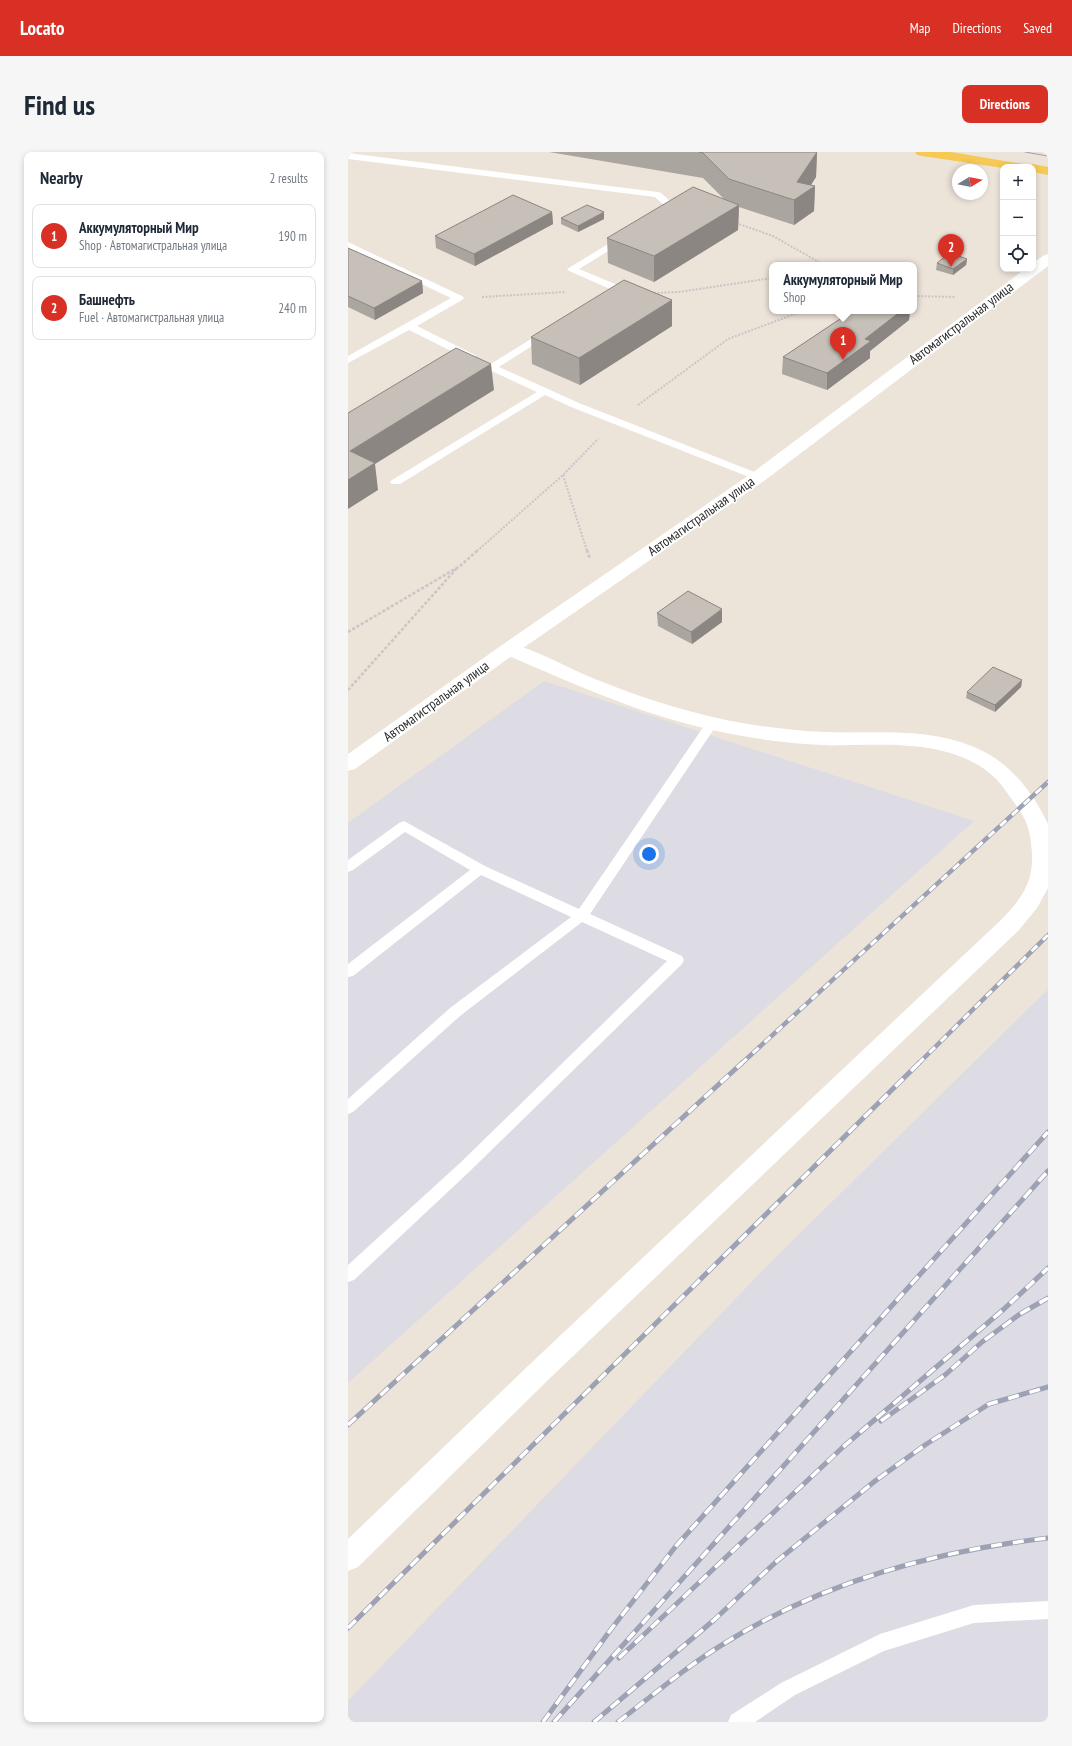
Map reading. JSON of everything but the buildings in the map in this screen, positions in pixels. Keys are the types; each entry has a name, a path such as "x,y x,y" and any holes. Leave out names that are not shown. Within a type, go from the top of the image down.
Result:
{"main road":[{"path":"922,152 1004,164"},
{"path":"1036,168 1048,170"}],"street":[{"name":"Автомагистральная улица","path":"348,764 509,649 758,476 1048,258"},
{"path":"348,1558 542,1368 1011,924 1026,909 1040,889 1047,875 1047,857 1044,837 1036,819 1014,786 1000,771 979,757 958,748 902,739 803,737 712,723 647,706 602,689 509,649"}],"lane":[{"path":"348,156 658,195 673,208 653,220"},
{"path":"617,288 572,269 633,232"},
{"path":"348,246 459,298"},
{"path":"597,301 617,288"},
{"path":"348,360 459,298"},
{"path":"409,326 485,364 545,391 616,421 758,476"},
{"path":"485,364 557,326"},
{"path":"447,360 460,352"},
{"path":"396,482 545,391"},
{"path":"348,1108 454,1012 581,916 712,723"},
{"path":"348,867 404,826 480,869 677,960 465,1167 348,1276"},
{"path":"348,972 480,869"},
{"path":"738,1722 788,1689 880,1643 974,1614 1048,1610"}],"path":[{"path":"730,221 773,236 819,262"},
{"path":"617,288 655,293 769,278"},
{"path":"459,298 570,291"},
{"path":"917,296 962,297"},
{"path":"348,690 460,566 563,475 616,421 728,339 795,314"},
{"path":"563,475 590,560"},
{"path":"348,632 460,566"}],"shaded area":[{"path":"544,681 974,821 348,1383 348,823"},
{"path":"1048,990 1048,1722 348,1722 348,1701 770,1263"}],"tram line":[{"path":"1025,152 1048,156"}],"railway":[{"path":"741,1064 1048,782"},
{"path":"918,1064 1048,935"},
{"path":"348,1425 742,1063"},
{"path":"348,1628 919,1063"},
{"path":"543,1722 612,1628 676,1546 1048,1132"},
{"path":"554,1722 1048,1171"},
{"path":"619,1658 843,1447 1004,1309 1048,1268"},
{"path":"881,1421 945,1375 982,1342 1020,1314 1048,1298"},
{"path":"594,1722 714,1620 777,1561 875,1481 925,1445 989,1404 1048,1387"},
{"path":"618,1722 697,1661 725,1643 762,1622 840,1586 881,1572 964,1551 1048,1538"}],"place":[{"name":"Башнефть","path":"951,267"},
{"name":"Аккумуляторный Мир","path":"843,360"}]}
